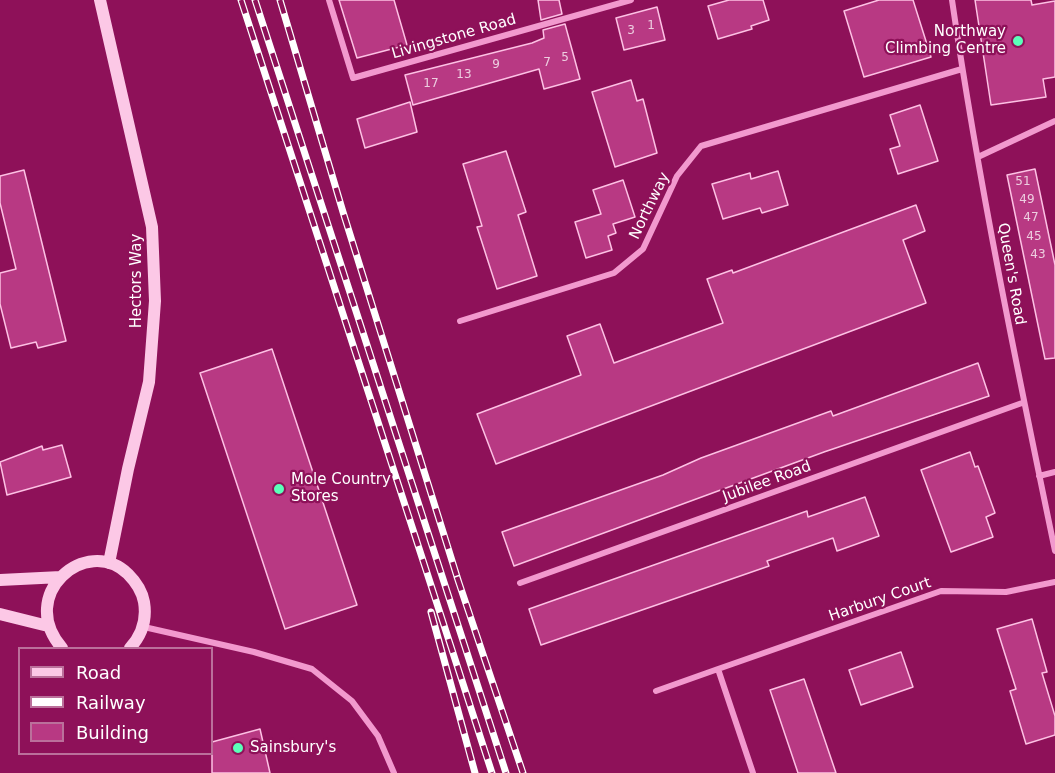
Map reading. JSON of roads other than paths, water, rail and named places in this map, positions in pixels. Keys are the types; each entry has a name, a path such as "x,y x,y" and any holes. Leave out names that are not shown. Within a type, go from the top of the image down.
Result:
{"main road":[{"name":"Hectors Way","path":"100,0 153,227 155,301 149,382 109,563"},
{"path":"61,647 48,626 46,605 49,594 61,577 84,564 109,563 124,571 136,582 143,596 146,611 144,627 131,647"},
{"path":"0,580 61,577"},
{"path":"0,614 48,626"}],"street":[{"name":"Livingstone Road","path":"329,0 353,78 610,3 631,0"},
{"name":"Queen's Road","path":"952,0 1022,403 1055,551"},
{"name":"Northway","path":"460,321 614,273 643,249 677,176 701,146 963,69"},
{"path":"978,157 1055,121"},
{"name":"Jubilee Road","path":"520,583 1022,403"},
{"path":"1039,476 1055,472"},
{"name":"Harbury Court","path":"656,691 941,591 1006,592 1055,582"},
{"path":"144,627 244,649 312,669 352,701 378,736 394,773"},
{"path":"718,669 753,773"}],"railway":[{"path":"241,0 492,773"},
{"path":"255,0 506,773"},
{"path":"280,0 343,212 459,583"},
{"path":"457,577 523,773"},
{"path":"431,612 475,773"}],"place":[{"name":"Northway Climbing Centre","path":"1018,41"},
{"name":"Mole Country Stores","path":"279,489"},
{"name":"Sainsbury's","path":"238,748"}]}
